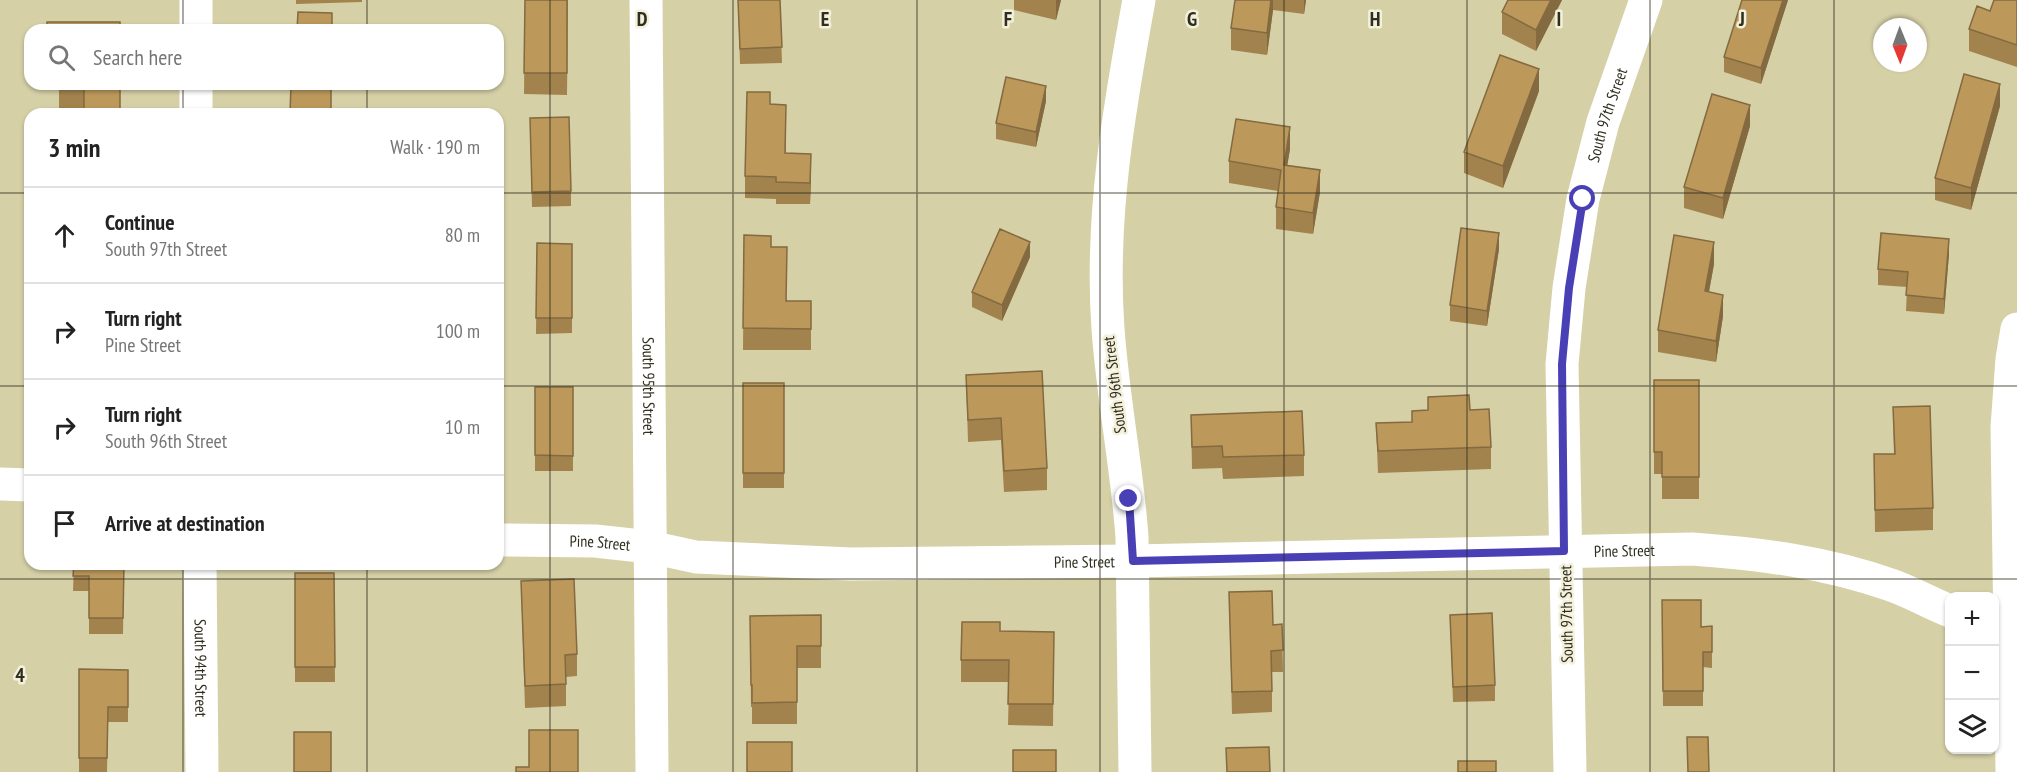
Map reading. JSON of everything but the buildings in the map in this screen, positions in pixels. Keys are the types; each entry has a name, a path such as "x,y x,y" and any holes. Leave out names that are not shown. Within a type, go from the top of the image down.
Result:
{"street":[{"path":"196,0 196,24"},
{"name":"South 95th Street","path":"646,0 652,772"},
{"name":"South 96th Street","path":"1135,772 1133,561 1129,499 1114,399 1108,328 1106,255 1110,179 1139,0"},
{"name":"South 97th Street","path":"1570,772 1562,364 1569,288 1583,199 1603,122 1646,0"},
{"path":"196,90 196,108"},
{"path":"2013,772 2007,637 2007,427 2012,359 2017,329"},
{"path":"0,484 24,485"},
{"name":"Pine Street","path":"504,540 596,541 650,547 696,557 851,564 1133,561 1692,549 1804,561 1893,586 1945,609"},
{"name":"South 94th Street","path":"200,570 202,772"}],"route":[{"path":"1129,499 1133,561 1564,551 1562,364 1569,288 1583,199"}]}
